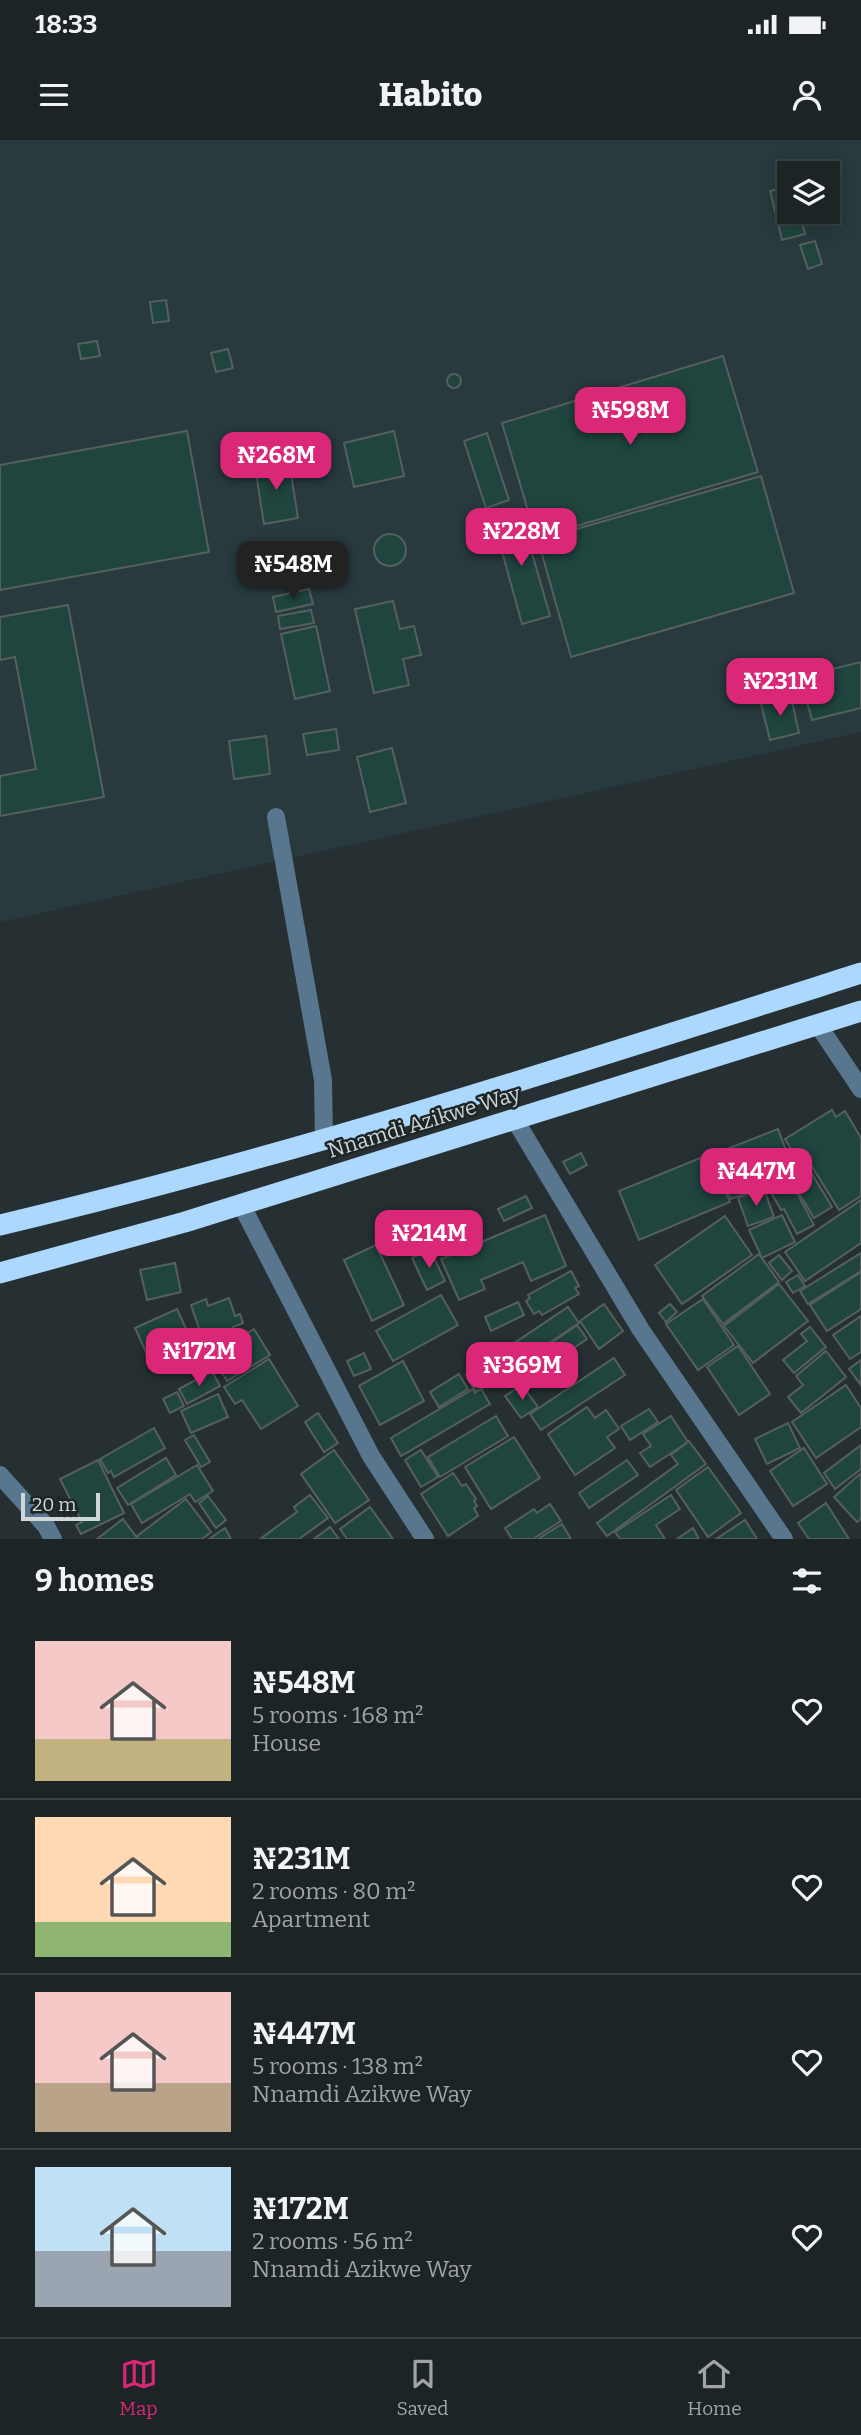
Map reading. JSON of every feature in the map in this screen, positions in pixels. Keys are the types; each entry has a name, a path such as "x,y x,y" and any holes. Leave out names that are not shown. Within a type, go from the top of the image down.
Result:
{"highway":[{"name":"Nnamdi Azikwe Way","path":"0,1225 324,1141 861,973"},
{"name":"Nnamdi Azikwe Way","path":"0,1273 242,1204 515,1121 861,1011"}],"street":[{"path":"276,817 323,1080 324,1141"},
{"path":"818,1025 861,1089"},
{"path":"515,1121 641,1329 785,1539"},
{"path":"242,1204 371,1456 425,1539"},
{"path":"0,1475 46,1526 53,1539"}],"shaded area":[{"path":"0,140 861,140 861,732 0,922"}],"building":[{"path":"777,189 777,220 770,191"},
{"path":"778,224 803,224 805,234 782,240"},
{"path":"815,241 822,264 808,269 800,245"},
{"path":"166,300 169,321 153,323 150,302"},
{"path":"97,341 100,356 81,359 78,344"},
{"path":"228,349 233,368 216,372 211,353"},
{"path":"723,356 758,472 536,538 502,423"},
{"path":"454,374 459,376 459,386 454,388 449,386 447,381 449,376"},
{"path":"187,431 209,552 0,590 0,465"},
{"path":"394,431 404,476 354,487 344,443"},
{"path":"487,433 509,500 486,508 464,441"},
{"path":"289,461 298,518 264,524 255,467"},
{"path":"761,476 794,593 571,657 538,540"},
{"path":"520,511 550,616 522,624 493,519"},
{"path":"390,534 401,539 406,550 401,561 390,566 379,561 374,550 379,539"},
{"path":"309,589 313,604 276,612 273,597"},
{"path":"393,601 400,629 414,626 421,655 403,659 409,685 374,693 355,609"},
{"path":"68,605 104,797 0,816 0,776 36,769 15,657 0,660 0,617"},
{"path":"311,610 314,623 280,629 278,616"},
{"path":"316,626 330,691 295,699 281,634"},
{"path":"861,662 861,708 812,720 800,677"},
{"path":"791,697 799,733 770,740 761,704"},
{"path":"336,729 339,750 307,755 303,734"},
{"path":"266,736 270,774 234,779 229,741"},
{"path":"392,748 406,803 370,812 357,757"},
{"path":"832,1110 836,1117 845,1111 861,1138 861,1196 839,1210 811,1165 803,1169 785,1139"},
{"path":"778,1129 795,1174 731,1199 714,1154"},
{"path":"581,1153 587,1165 570,1174 563,1162"},
{"path":"710,1154 730,1202 639,1240 619,1191"},
{"path":"809,1169 832,1207 814,1218 791,1180"},
{"path":"789,1178 814,1225 797,1234 784,1209 781,1210 769,1189"},
{"path":"764,1189 774,1217 748,1226 738,1198"},
{"path":"526,1196 532,1208 504,1221 498,1209"},
{"path":"861,1200 861,1243 805,1281 785,1252"},
{"path":"545,1215 566,1266 531,1281 523,1262 481,1280 485,1289 459,1300 441,1259"},
{"path":"782,1215 795,1242 762,1258 749,1230"},
{"path":"725,1216 752,1255 682,1304 655,1265"},
{"path":"376,1245 404,1305 372,1321 344,1260"},
{"path":"430,1249 445,1281 427,1290 412,1258"},
{"path":"861,1253 861,1271 808,1304 800,1291"},
{"path":"759,1254 779,1282 723,1324 702,1296"},
{"path":"779,1255 792,1271 782,1280 769,1263"},
{"path":"175,1263 181,1292 147,1300 140,1270"},
{"path":"571,1271 579,1286 575,1288 579,1294 542,1315 539,1311 534,1314 526,1301 530,1298 528,1295"},
{"path":"861,1272 861,1309 827,1331 810,1305"},
{"path":"798,1275 805,1286 793,1293 786,1282"},
{"path":"779,1284 808,1321 753,1363 724,1326"},
{"path":"441,1295 458,1325 393,1361 376,1331"},
{"path":"229,1298 235,1316 240,1314 243,1323 233,1327 235,1332 222,1337 226,1349 208,1355 191,1305 206,1299 208,1306"},
{"path":"703,1299 734,1345 698,1370 666,1324"},
{"path":"518,1302 524,1315 491,1331 485,1317"},
{"path":"604,1304 623,1331 599,1349 580,1321"},
{"path":"670,1304 677,1312 666,1322 659,1313"},
{"path":"568,1307 579,1323 497,1378 486,1362"},
{"path":"177,1309 192,1342 150,1361 135,1328"},
{"path":"861,1316 861,1352 850,1359 833,1335"},
{"path":"577,1325 587,1339 521,1384 511,1371"},
{"path":"810,1327 826,1347 794,1373 783,1360 807,1341 801,1334"},
{"path":"254,1329 270,1355 227,1381 213,1358 228,1349 226,1346"},
{"path":"738,1346 770,1394 739,1415 707,1367"},
{"path":"826,1351 846,1377 801,1413 788,1397 803,1385 796,1376"},
{"path":"364,1353 371,1369 354,1376 347,1361"},
{"path":"614,1358 625,1375 541,1430 530,1414"},
{"path":"269,1359 298,1406 261,1429 242,1400 235,1404 224,1387"},
{"path":"861,1360 861,1385 849,1369"},
{"path":"403,1361 424,1401 380,1425 359,1386"},
{"path":"480,1366 491,1383 476,1392 466,1375"},
{"path":"212,1371 220,1386 187,1404 179,1389"},
{"path":"459,1374 468,1389 439,1407 430,1392"},
{"path":"522,1385 538,1407 521,1418 505,1396"},
{"path":"846,1385 861,1408 861,1427 816,1458 792,1422"},
{"path":"473,1389 475,1393 481,1389 490,1404 401,1456 391,1438"},
{"path":"177,1392 184,1406 170,1413 163,1399"},
{"path":"218,1394 228,1417 191,1433 181,1411"},
{"path":"587,1407 595,1418 606,1410 619,1429 607,1437 615,1448 575,1475 548,1434"},
{"path":"649,1409 658,1422 630,1440 621,1426"},
{"path":"318,1413 338,1443 324,1452 305,1422"},
{"path":"496,1416 508,1436 440,1477 428,1457"},
{"path":"671,1416 688,1442 650,1467 640,1453 651,1446 643,1434"},
{"path":"788,1423 800,1448 767,1464 755,1439"},
{"path":"154,1428 165,1448 114,1477 111,1471 108,1473 100,1459"},
{"path":"194,1435 210,1462 201,1467 185,1440"},
{"path":"514,1437 540,1478 491,1509 465,1467"},
{"path":"689,1441 706,1464 607,1536 597,1523 678,1464 671,1455"},
{"path":"861,1445 861,1469 835,1489 824,1473"},
{"path":"804,1448 827,1484 793,1506 770,1471"},
{"path":"334,1450 369,1500 335,1523 301,1474"},
{"path":"421,1450 438,1477 421,1487 405,1460"},
{"path":"166,1458 176,1475 128,1505 117,1488"},
{"path":"98,1460 124,1513 81,1534 76,1525 82,1522 60,1479"},
{"path":"627,1460 638,1475 589,1508 579,1493"},
{"path":"197,1465 213,1491 195,1502 190,1494 142,1523 131,1504"},
{"path":"708,1467 741,1513 708,1537 676,1490"},
{"path":"453,1473 462,1486 466,1484 476,1499 474,1501 477,1506 474,1508 478,1516 448,1536 421,1494"},
{"path":"861,1473 861,1519 857,1522 834,1497"},
{"path":"310,1495 328,1518 299,1539 260,1539 297,1512 294,1507"},
{"path":"671,1495 680,1509 656,1525 665,1539 620,1539 615,1532"},
{"path":"208,1496 226,1520 216,1528 199,1503"},
{"path":"186,1499 211,1532 202,1539 139,1539 137,1536"},
{"path":"826,1503 849,1539 809,1539 798,1523"},
{"path":"550,1504 561,1521 533,1539 512,1539 505,1528 534,1509 537,1513"},
{"path":"370,1507 393,1539 347,1539 340,1529"},
{"path":"123,1519 138,1539 97,1539"},
{"path":"745,1520 757,1539 716,1539"},
{"path":"562,1524 571,1539 538,1539"},
{"path":"330,1527 339,1539 314,1539"},
{"path":"225,1528 231,1539 209,1539"},
{"path":"693,1528 699,1539 677,1539"}]}
